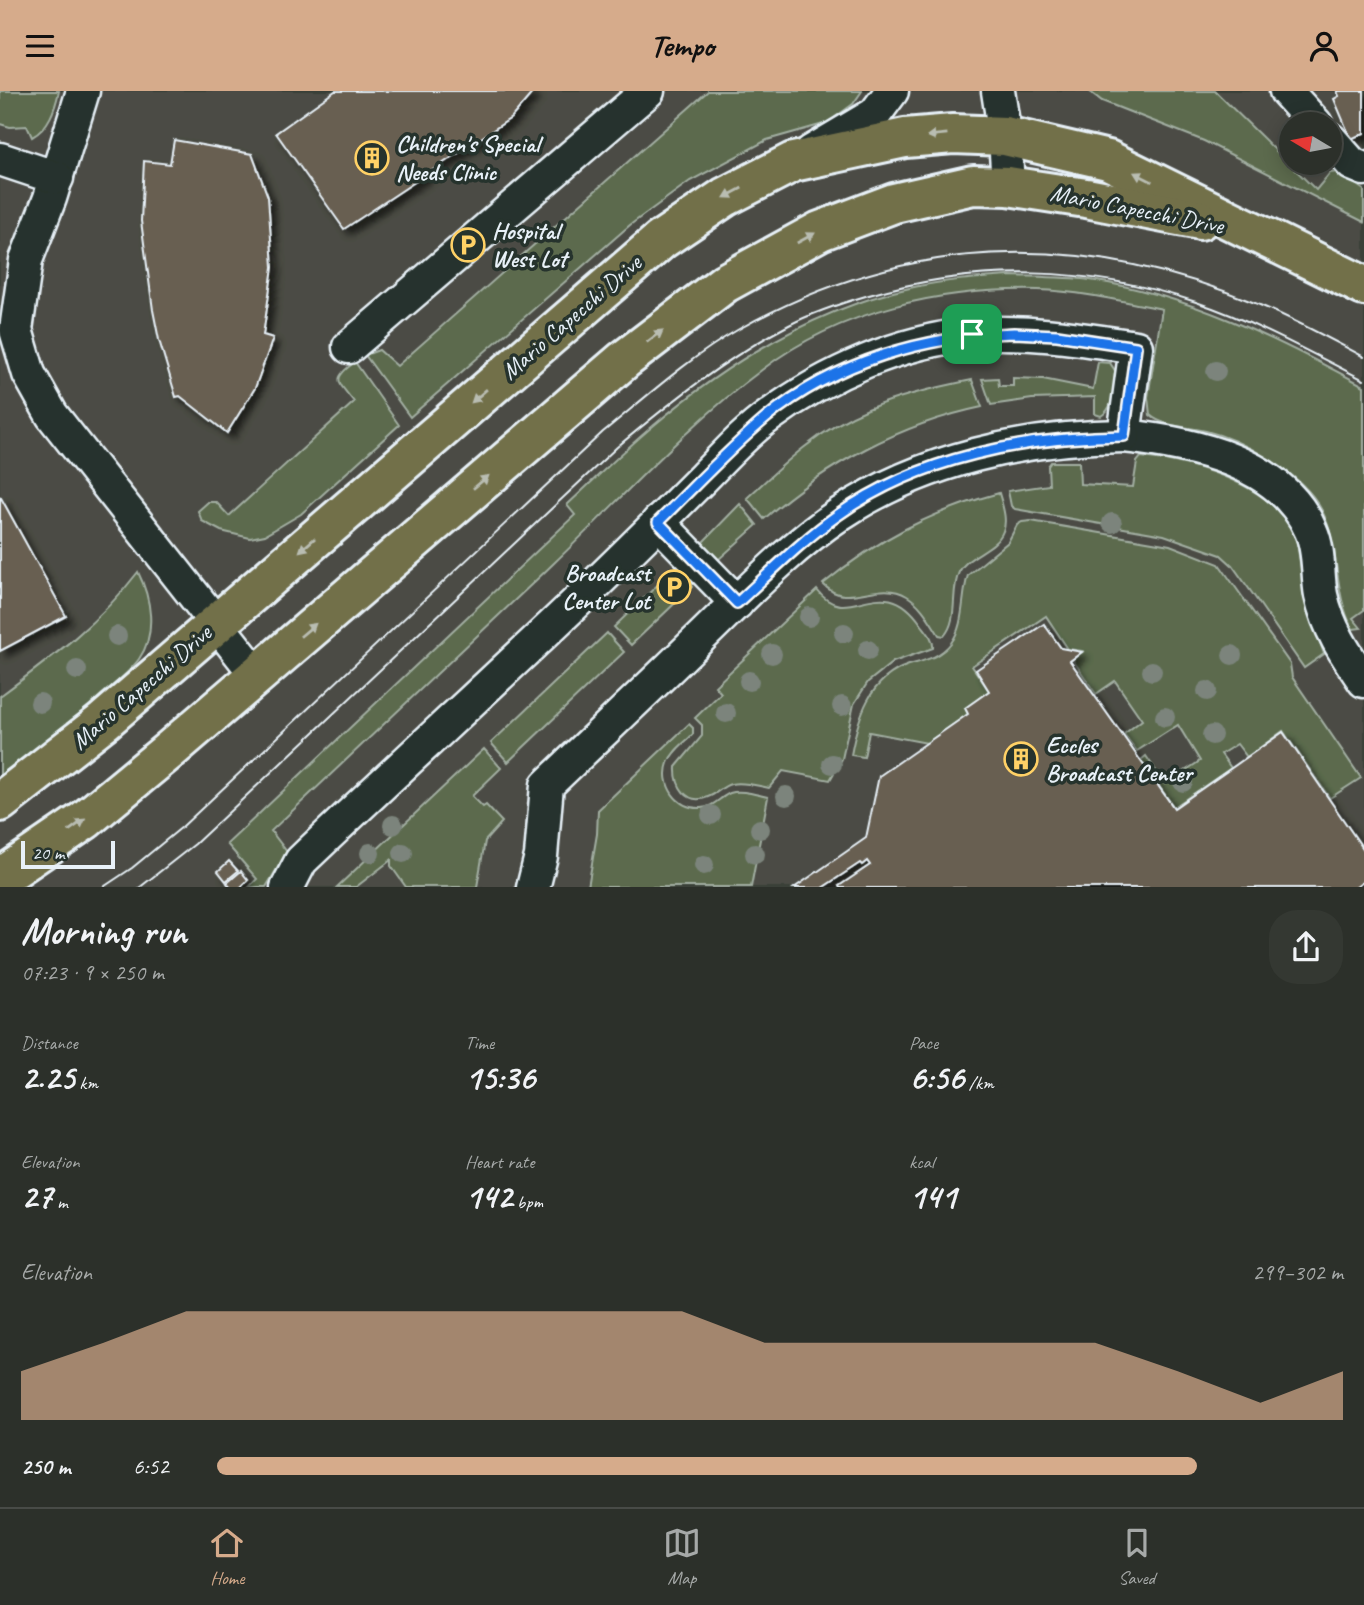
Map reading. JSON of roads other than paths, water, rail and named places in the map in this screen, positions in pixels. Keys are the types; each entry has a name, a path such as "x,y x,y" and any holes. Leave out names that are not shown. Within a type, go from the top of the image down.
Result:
{"main road":[{"name":"Mario Capecchi Drive","path":"0,802 104,721 661,240 725,197 793,162 905,138 953,134 1006,136 1108,160 1364,286"},
{"name":"Mario Capecchi Drive","path":"0,878 85,820 171,749 624,360 725,283 820,231 894,203 973,185 1008,186 1086,198 1248,229"}],"street":[{"path":"83,91 57,178 26,260 16,330 29,374 52,415 256,674"},
{"path":"349,347 648,91"},
{"path":"793,162 875,114 892,91"},
{"path":"998,91 1006,136 1008,186"},
{"path":"1286,91 1305,112"},
{"path":"1342,152 1352,163 1364,169"},
{"path":"0,159 57,178"},
{"path":"287,887 300,861 580,599 766,418 811,387 888,353 953,338 1014,333 1057,335 1136,347 1124,436"},
{"path":"533,887 541,856 548,785 789,553 839,514 906,478 950,461 1027,444 1095,436 1124,436 1188,445 1251,470 1285,494 1300,510 1311,532 1328,619 1338,643 1364,681"},
{"path":"658,522 737,603"}],"tram line":[{"path":"104,887 132,868 182,827 603,432 703,352 739,329 802,298 866,275 929,260 994,253 1058,254 1123,263 1189,279 1269,309 1364,357"},
{"path":"140,887 195,844 617,447 721,366 808,316 869,295 951,278 1033,273 1074,276 1115,281 1196,302 1261,328 1364,380"}],"place":[{"name":"Children's Special Needs Clinic","path":"372,158"},
{"name":"Hospital West Lot","path":"468,245"},
{"name":"Broadcast Center Lot","path":"674,587"},
{"name":"Eccles Broadcast Center","path":"1021,759"}]}
